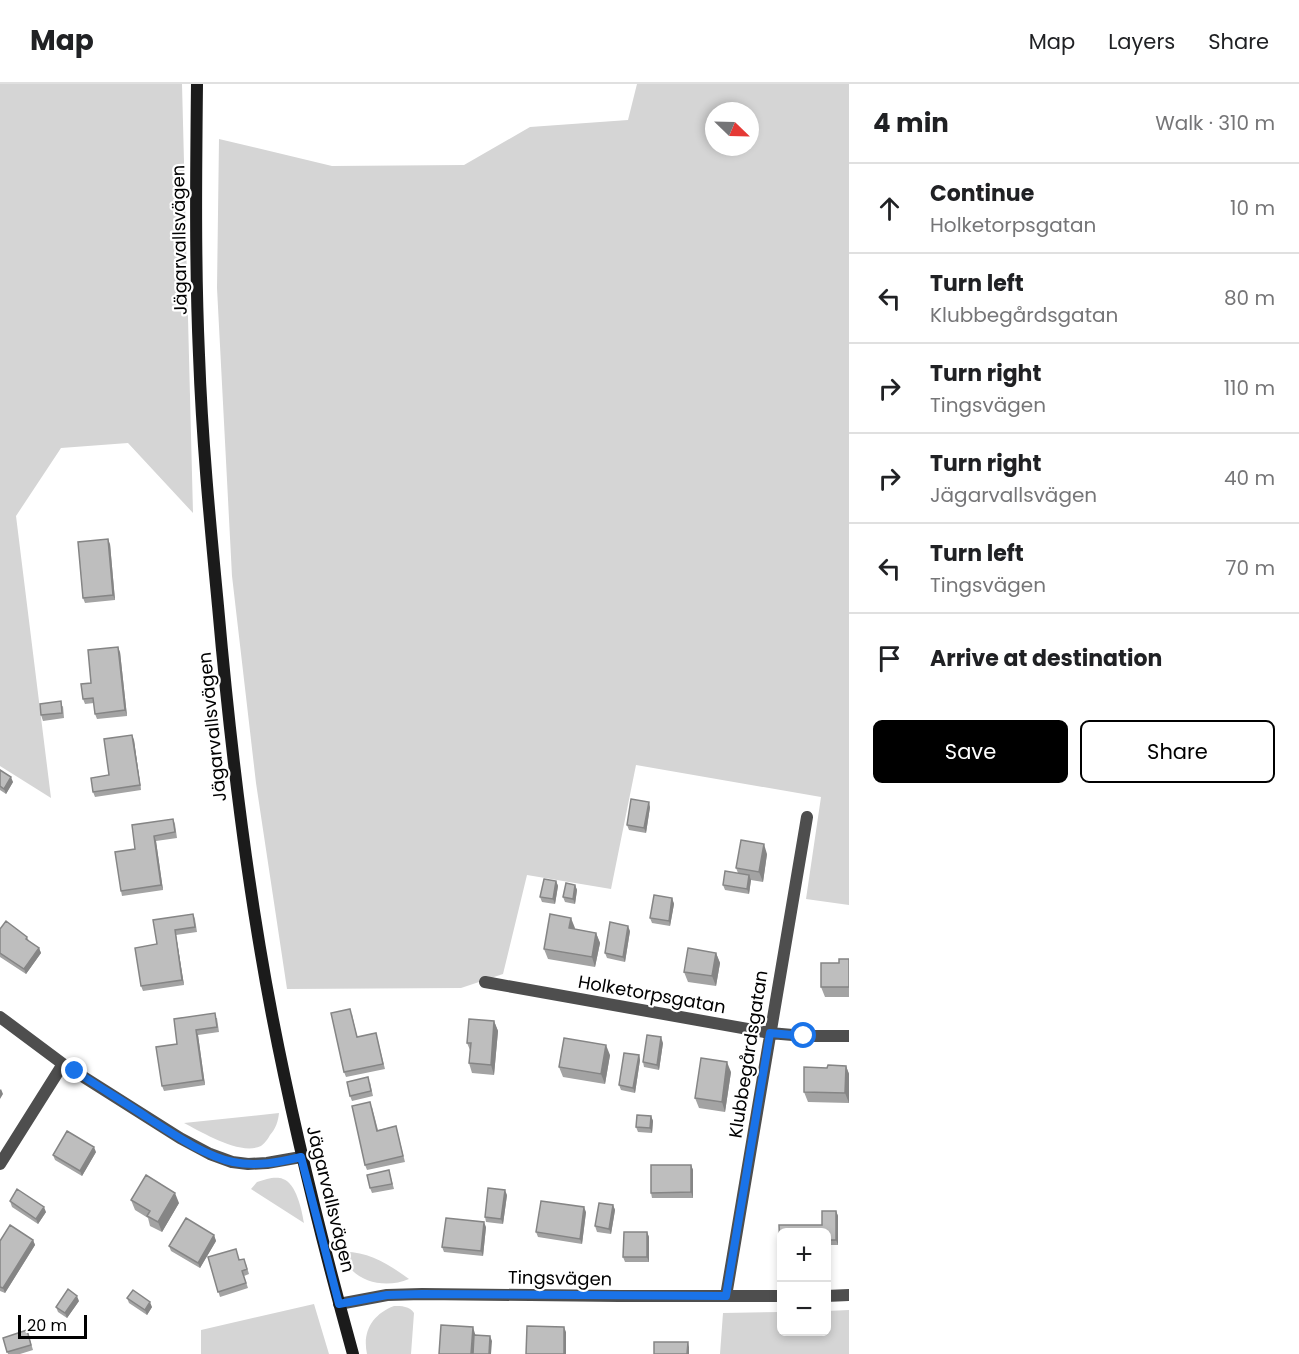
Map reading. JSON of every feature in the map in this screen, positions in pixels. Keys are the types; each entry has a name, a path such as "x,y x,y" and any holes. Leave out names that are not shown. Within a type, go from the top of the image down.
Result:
{"street":[{"name":"Jägarvallsvägen","path":"197,84 195,205 199,356 222,660 236,782 255,916 301,1157 352,1354"},
{"name":"Klubbegårdsgatan","path":"726,1296 807,817"},
{"name":"Holketorpsgatan","path":"485,982 770,1033 849,1036"},
{"path":"0,1017 63,1064 180,1138 210,1154 232,1162 248,1164 301,1157"},
{"path":"0,1164 63,1064"},
{"name":"Tingsvägen","path":"339,1304 387,1295 422,1294 777,1296"},
{"path":"831,1296 849,1295"}],"shaded area":[{"path":"0,84 182,84 193,513 128,443 61,448 16,516 51,798 0,766"},
{"path":"637,84 849,84 849,905 806,899 821,797 636,765 611,889 527,875 503,974 461,988 287,989 256,783 232,576 217,288 219,139 332,166 464,165 530,127 628,120"},
{"path":"279,1113 275,1127 267,1140 261,1146 252,1148 221,1142 184,1123"},
{"path":"281,1178 288,1182 298,1198 304,1223 251,1189 257,1182"},
{"path":"341,1252 368,1256 386,1264 409,1279 389,1284 369,1280 352,1270 345,1262"},
{"path":"314,1304 329,1354 201,1354 201,1330"},
{"path":"394,1306 408,1308 414,1313 411,1354 367,1354 366,1338 371,1324 380,1314"},
{"path":"849,1310 849,1354 720,1354 723,1313 777,1312 777,1336 831,1336 831,1311"}],"building":[{"path":"108,539 113,595 83,598 78,542"},
{"path":"118,647 125,710 95,714 93,698 83,699 81,684 91,683 88,650"},
{"path":"61,701 62,713 41,715 40,704"},
{"path":"132,735 140,785 93,792 91,778 109,775 104,739"},
{"path":"0,770 11,777 4,789 0,786"},
{"path":"631,799 649,802 644,828 627,825"},
{"path":"173,819 175,832 154,836 161,885 121,891 115,852 135,849 132,825"},
{"path":"741,840 764,844 759,872 736,868"},
{"path":"725,871 749,875 747,889 723,885"},
{"path":"544,879 556,881 553,899 540,897"},
{"path":"566,883 575,885 573,899 563,897"},
{"path":"654,895 672,898 669,921 650,918"},
{"path":"193,914 195,927 175,930 182,980 141,986 135,948 157,944 153,920"},
{"path":"550,914 571,918 569,928 596,933 592,957 544,949"},
{"path":"6,921 39,948 24,969 0,953 0,929"},
{"path":"610,922 628,926 623,957 605,953"},
{"path":"688,948 716,953 712,976 684,972"},
{"path":"839,959 849,959 849,987 821,987 821,963 839,963"},
{"path":"350,1009 357,1037 376,1033 383,1064 344,1072 331,1013"},
{"path":"215,1013 217,1027 196,1030 203,1080 162,1086 156,1047 177,1044 174,1019"},
{"path":"469,1019 494,1021 491,1065 469,1063 471,1043 467,1043"},
{"path":"647,1035 661,1037 657,1065 643,1062"},
{"path":"564,1038 606,1045 601,1074 559,1067"},
{"path":"624,1053 639,1055 633,1088 619,1085"},
{"path":"701,1058 727,1062 722,1102 695,1098"},
{"path":"828,1065 846,1066 845,1093 804,1092 804,1067 827,1068"},
{"path":"368,1077 371,1091 350,1096 347,1082"},
{"path":"370,1102 377,1131 396,1126 403,1156 365,1165 352,1106"},
{"path":"637,1115 651,1116 650,1128 636,1127"},
{"path":"67,1131 94,1147 80,1171 53,1155"},
{"path":"651,1165 691,1165 691,1192 651,1193"},
{"path":"389,1170 392,1184 370,1188 367,1175"},
{"path":"146,1175 175,1193 158,1222 147,1216 150,1211 131,1200"},
{"path":"488,1188 505,1190 501,1219 485,1217"},
{"path":"17,1189 44,1207 36,1219 10,1201"},
{"path":"541,1201 584,1207 580,1239 536,1232"},
{"path":"599,1203 613,1205 609,1229 595,1226"},
{"path":"822,1211 836,1211 836,1240 831,1240 831,1228 779,1228 779,1225 822,1225"},
{"path":"186,1218 214,1235 198,1263 169,1246"},
{"path":"446,1218 484,1222 481,1251 442,1247"},
{"path":"10,1225 33,1240 3,1288 0,1287 0,1241"},
{"path":"624,1232 647,1232 647,1257 623,1257"},
{"path":"236,1249 239,1260 244,1259 247,1269 242,1271 246,1283 218,1292 208,1257"},
{"path":"68,1289 77,1296 65,1313 56,1307"},
{"path":"133,1290 150,1302 145,1310 127,1298"},
{"path":"441,1325 473,1327 471,1354 439,1354"},
{"path":"527,1326 564,1327 564,1354 526,1354"},
{"path":"27,1330 31,1345 7,1352 3,1338"},
{"path":"474,1335 490,1336 489,1354 473,1354"},
{"path":"654,1342 688,1342 687,1354 654,1354"}],"route":[{"path":"75,1071 180,1138 210,1154 232,1162 248,1164 301,1157 339,1304 387,1295 422,1294 726,1296 770,1033 804,1036"}]}
